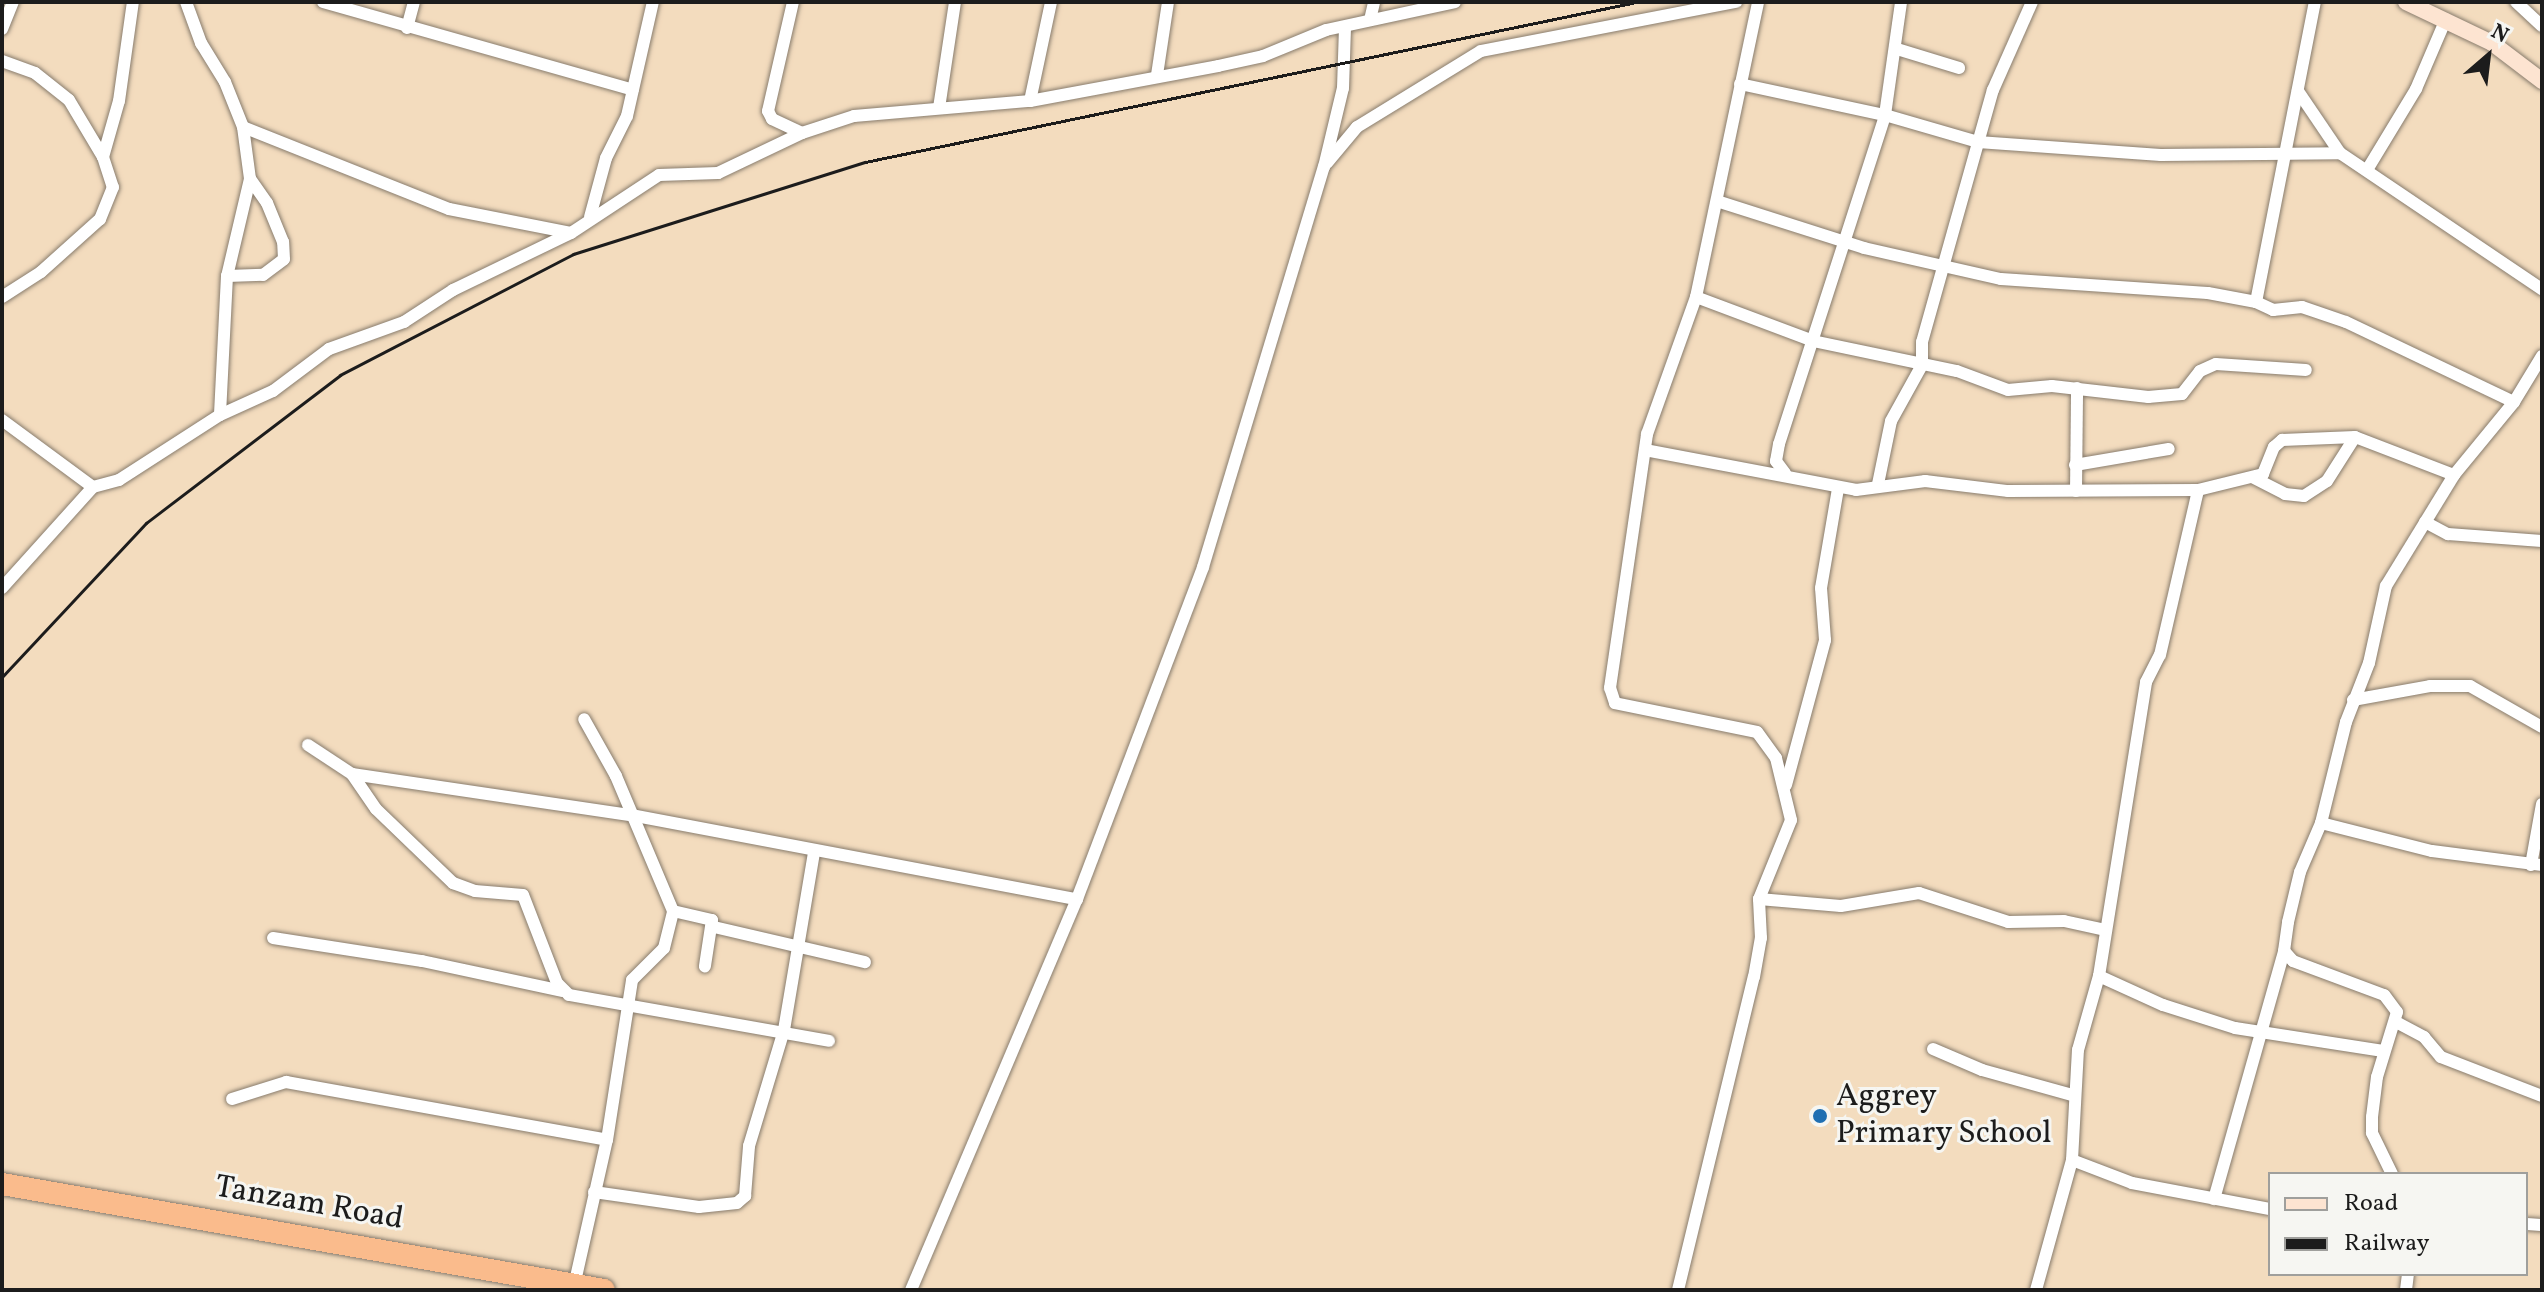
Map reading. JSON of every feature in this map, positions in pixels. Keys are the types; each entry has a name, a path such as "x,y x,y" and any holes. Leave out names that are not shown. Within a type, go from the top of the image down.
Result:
{"highway":[{"name":"Tanzam Road","path":"2,1184 604,1290"}],"street":[{"path":"2,29 13,2"},
{"path":"103,157 119,101 133,2"},
{"path":"186,2 243,127 250,179 227,276 220,415"},
{"path":"323,2 633,90"},
{"path":"407,28 414,2"},
{"path":"590,217 601,170 623,127 653,2"},
{"path":"793,2 768,111 772,119 802,133"},
{"path":"939,108 955,2"},
{"path":"1030,101 1051,2"},
{"path":"1157,75 1168,2"},
{"path":"1370,20 1374,2"},
{"path":"2,588 93,487 119,480 220,415 273,391 329,349 404,322 453,290 571,233 590,217 659,175 718,173 802,133 854,116 1030,101 1263,56 1326,30 1345,29 1370,20 1455,2"},
{"path":"1324,167 1357,127 1481,51 1736,2"},
{"path":"1678,1290 1754,977 1761,938 1759,899 1791,820 1786,785 1776,758 1757,732 1610,698 1645,450 1654,407 1696,297 1758,2"},
{"path":"1785,473 1776,461 1779,444 1885,115 1897,49 1901,2"},
{"path":"1878,484 1891,421 1922,365 1922,342 1993,90 2032,2"},
{"path":"2256,302 2315,2"},
{"path":"2406,2 2492,43 2542,81"},
{"path":"2516,2 2542,26"},
{"path":"2367,170 2416,89 2446,19"},
{"path":"911,1290 1077,899 1203,567 1324,167 1343,88 1345,29"},
{"path":"1897,49 1959,68"},
{"path":"2,61 35,73 69,100 103,157 112,194 100,219 41,272 2,297"},
{"path":"1740,84 1885,115 1978,142 2161,155 2287,151 2340,153"},
{"path":"2298,91 2340,153 2542,289"},
{"path":"243,127 449,209 571,233"},
{"path":"227,276 263,275 284,259 283,242 267,203 250,179"},
{"path":"1717,201 1847,240 2001,279 2208,293 2256,302 2273,310 2302,307 2346,322 2514,402"},
{"path":"1696,297 1813,341 1922,365 2008,390 2077,388 2165,396 2182,394 2200,371 2216,364 2306,370"},
{"path":"2214,1199 2284,951 2300,872 2321,823 2353,700 2369,663 2386,586 2454,475 2514,402 2542,356"},
{"path":"2076,491 2077,388"},
{"path":"2,420 93,487"},
{"path":"1645,450 1785,473 1838,489 1925,481 2008,491 2198,490 2254,478 2266,471 2274,447 2282,440 2355,437 2454,475"},
{"path":"2254,478 2285,494 2304,496 2327,481 2355,437"},
{"path":"2075,465 2169,449"},
{"path":"1786,785 1825,640 1821,588 1838,489"},
{"path":"2036,1290 2072,1160 2072,1095 2078,1050 2099,976 2146,682 2160,655 2198,490"},
{"path":"2425,522 2459,536 2542,541"},
{"path":"2353,700 2430,686 2470,686 2542,727"},
{"path":"574,1286 607,1140 634,976 664,948 673,911 584,719"},
{"path":"308,745 352,774 376,809 453,883 475,891 523,895 562,991"},
{"path":"352,774 631,815 814,853 947,872 1077,899"},
{"path":"2321,823 2432,851 2537,865 2542,804"},
{"path":"594,1192 699,1207 737,1203 745,1196 749,1146 784,1030 814,853"},
{"path":"1759,899 1841,906 1919,893 2008,922 2064,921 2106,930"},
{"path":"673,911 709,918 714,927 705,966"},
{"path":"714,927 865,962"},
{"path":"273,938 422,961 629,1006 784,1030 829,1041"},
{"path":"2284,951 2293,961 2384,995 2397,1012 2396,1022 2383,1051 2372,1133 2391,1172"},
{"path":"2099,976 2163,1005 2260,1033 2383,1051"},
{"path":"2396,1022 2424,1037 2441,1057 2542,1096"},
{"path":"1933,1049 1982,1070 2072,1095"},
{"path":"232,1099 286,1082 607,1140"},
{"path":"2072,1160 2132,1183 2268,1209"}],"railway":[{"path":"2,677 146,523 340,375 573,254 865,162 1636,2"}],"place":[{"name":"Aggrey Primary School","path":"1820,1116"}]}
